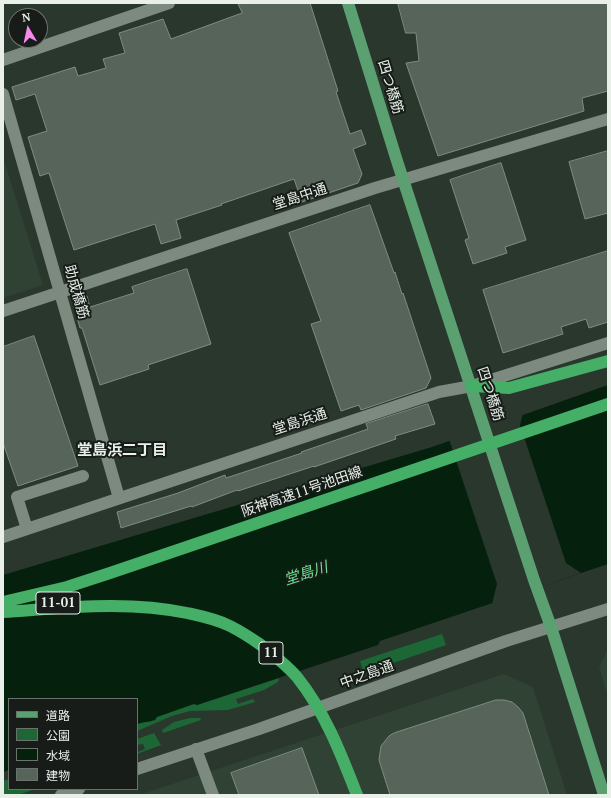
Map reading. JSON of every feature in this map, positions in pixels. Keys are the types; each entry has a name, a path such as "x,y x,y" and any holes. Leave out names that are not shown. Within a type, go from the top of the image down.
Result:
{"highway":[{"path":"472,386 508,388 606,361"},
{"name":"阪神高速11号池田線","path":"3,601 60,588 110,573 608,404"},
{"name":"11-01","path":"3,601 112,605"},
{"name":"11","path":"3,612 112,605 150,607 202,616 229,626 253,640 276,657 296,676 326,723 357,795"}],"main road":[{"name":"四つ橋筋","path":"348,3 403,179 472,386 537,589 551,627 604,795"}],"street":[{"path":"3,60 169,3"},
{"name":"助成橋筋","path":"3,94 120,498"},
{"name":"堂島中通","path":"3,311 403,179 608,119"},
{"name":"堂島浜通","path":"3,537 439,392 472,386 608,343"},
{"path":"27,529 17,497 83,476"},
{"name":"中之島通","path":"138,770 259,729 506,641 608,609"},
{"path":"196,749 213,795"},
{"path":"61,795 76,790"}],"shaded area":[{"path":"3,157 43,285 3,298"},
{"path":"608,649 608,696 599,667"},
{"path":"504,674 533,687 567,795 139,795"}],"green space":[{"path":"442,634 446,645 364,673 360,661"},
{"path":"279,678 278,682 264,690 236,699 238,704 253,699 255,702 228,710 190,711 172,716 138,731 138,724 194,703 197,705"},
{"path":"190,718 200,718 201,720 163,733 162,730 174,722"},
{"path":"154,733 161,745 138,754 138,752 145,749 143,744 138,745 138,739"},
{"path":"8,779 8,790 32,790 18,795 3,795 3,781"}],"water":[{"name":"堂島川","path":"608,385 608,564 380,641 378,645 197,705 194,704 157,717 155,720 151,721 138,724 138,698 8,698 8,770 3,772 3,575 432,447"}],"pier":[{"path":"523,413 520,425 566,563 581,573 492,604 497,584 449,439"}],"building":[{"path":"238,3 310,3 350,134 361,130 366,144 353,149 362,174 358,183 302,202 294,179 176,220 181,238 161,244 155,224 74,250 49,173 40,176 28,137 47,131 35,94 16,100 12,87 75,67 78,76 106,68 103,59 125,53 119,33 163,19 171,39 242,13"},
{"path":"398,3 608,3 608,91 582,98 584,111 438,156 406,63 419,61 416,33 406,33"},
{"path":"608,151 608,213 585,219 569,162"},
{"path":"501,163 526,240 505,247 507,253 473,264 465,240 469,238 450,180"},
{"path":"370,205 402,294 403,293 431,378 426,388 361,410 359,405 341,411 311,324 321,321 289,233"},
{"path":"608,251 608,322 589,328 586,319 561,327 563,334 503,353 483,290"},
{"path":"187,269 211,344 148,365 149,369 100,385 73,303 76,297 87,296 90,307 134,293 132,287"},
{"path":"34,336 78,466 18,486 3,443 3,347"},
{"path":"428,404 435,424 395,436 396,439 314,467 238,491 237,490 192,507 191,506 121,528 117,512 178,493 225,475 226,478 302,453 301,452 368,429 366,424"},
{"path":"496,700 512,702 523,713 549,795 390,795 379,760 381,746 389,736 394,733"},
{"path":"302,748 319,795 239,795 231,773"}],"district":[{"name":"堂島浜二丁目","path":"122,451"}]}
